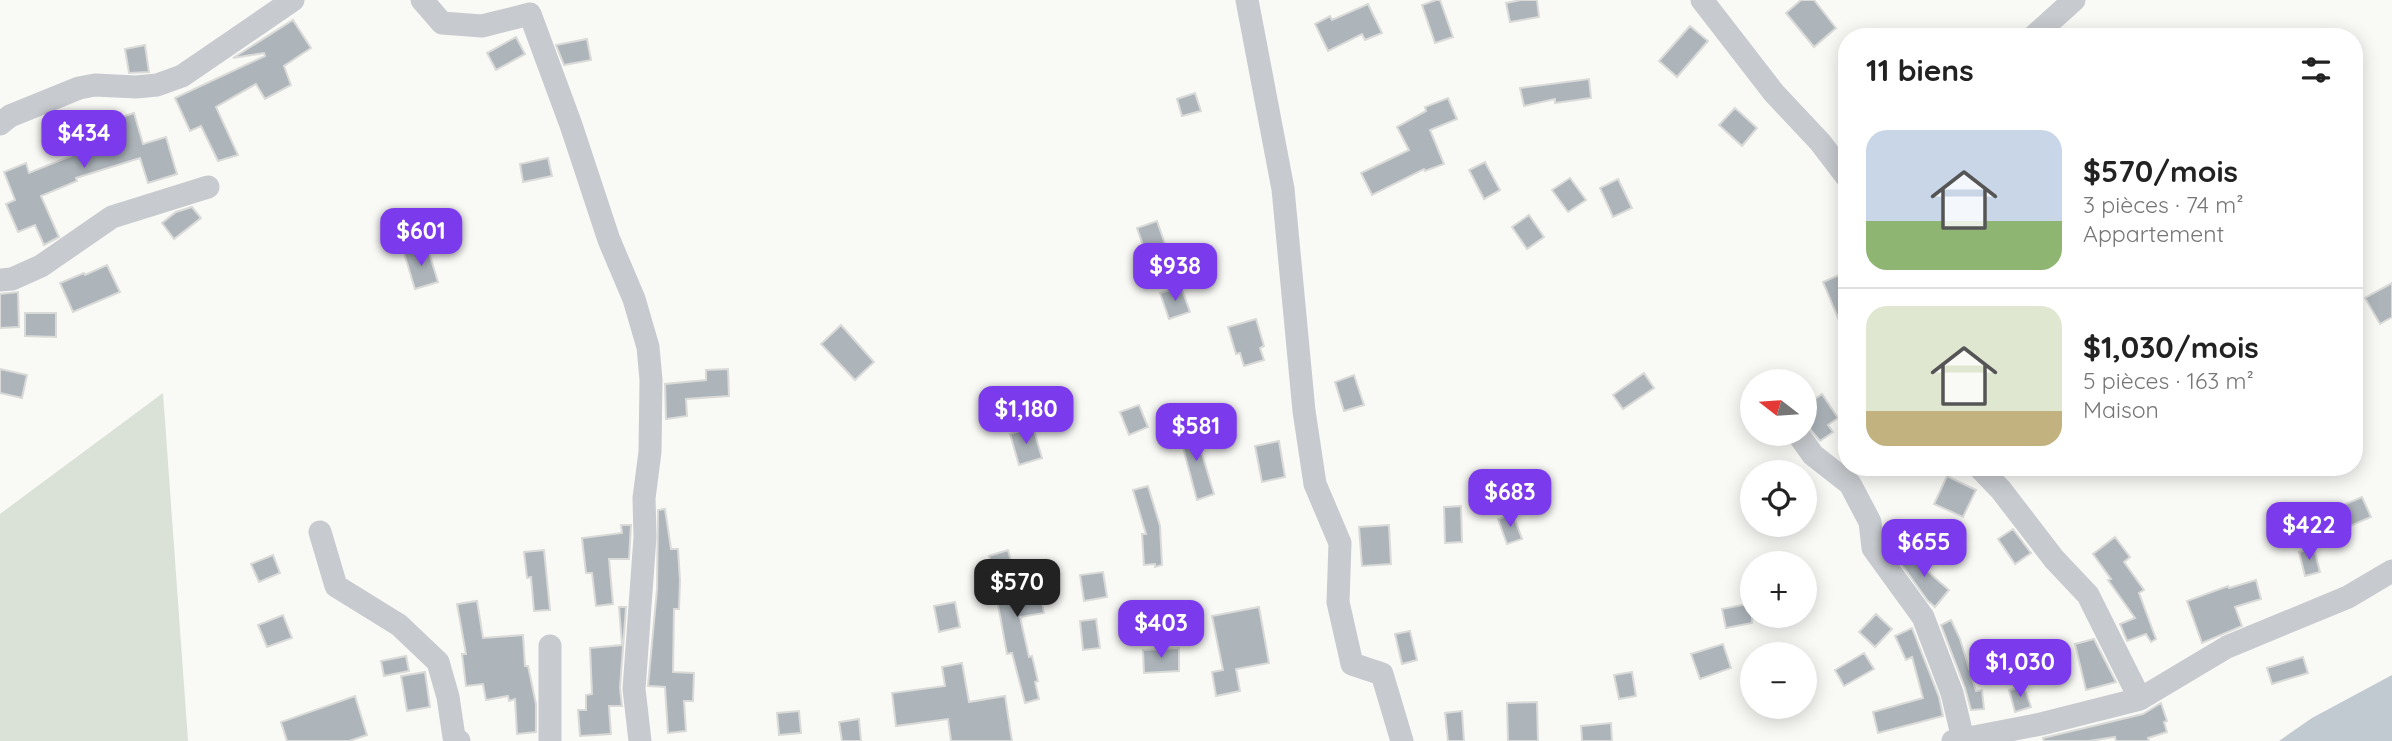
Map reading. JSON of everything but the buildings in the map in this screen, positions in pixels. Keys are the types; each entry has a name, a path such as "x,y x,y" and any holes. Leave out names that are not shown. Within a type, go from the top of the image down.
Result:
{"street":[{"path":"0,124 9,116 79,88 95,85 158,85 182,76 293,0"},
{"path":"422,0 442,23 482,26 530,14 609,240 634,299 648,347 651,380 650,452 644,498 645,537 634,689 640,741"},
{"path":"1247,0 1283,189 1304,411 1315,484 1340,543 1338,602 1352,664 1382,674 1402,741"},
{"path":"1702,0 1774,93 1838,166"},
{"path":"2043,28 2074,0"},
{"path":"0,280 12,279 41,266 111,217 208,187"},
{"path":"1807,446 1813,455 1838,475"},
{"path":"1840,476 1850,484 1870,523 1873,548 1923,617 1952,693 1958,740 2041,724 2140,699 2227,647 2348,597 2392,571"},
{"path":"1990,476 2054,559 2088,595 2140,699"},
{"path":"320,532 336,586 399,625 438,662 448,698 454,737 458,741"},
{"path":"550,646 550,741"}],"shaded area":[{"path":"163,393 188,741 0,741 0,514"},
{"path":"2392,675 2392,741 2279,741 2312,718"}]}
